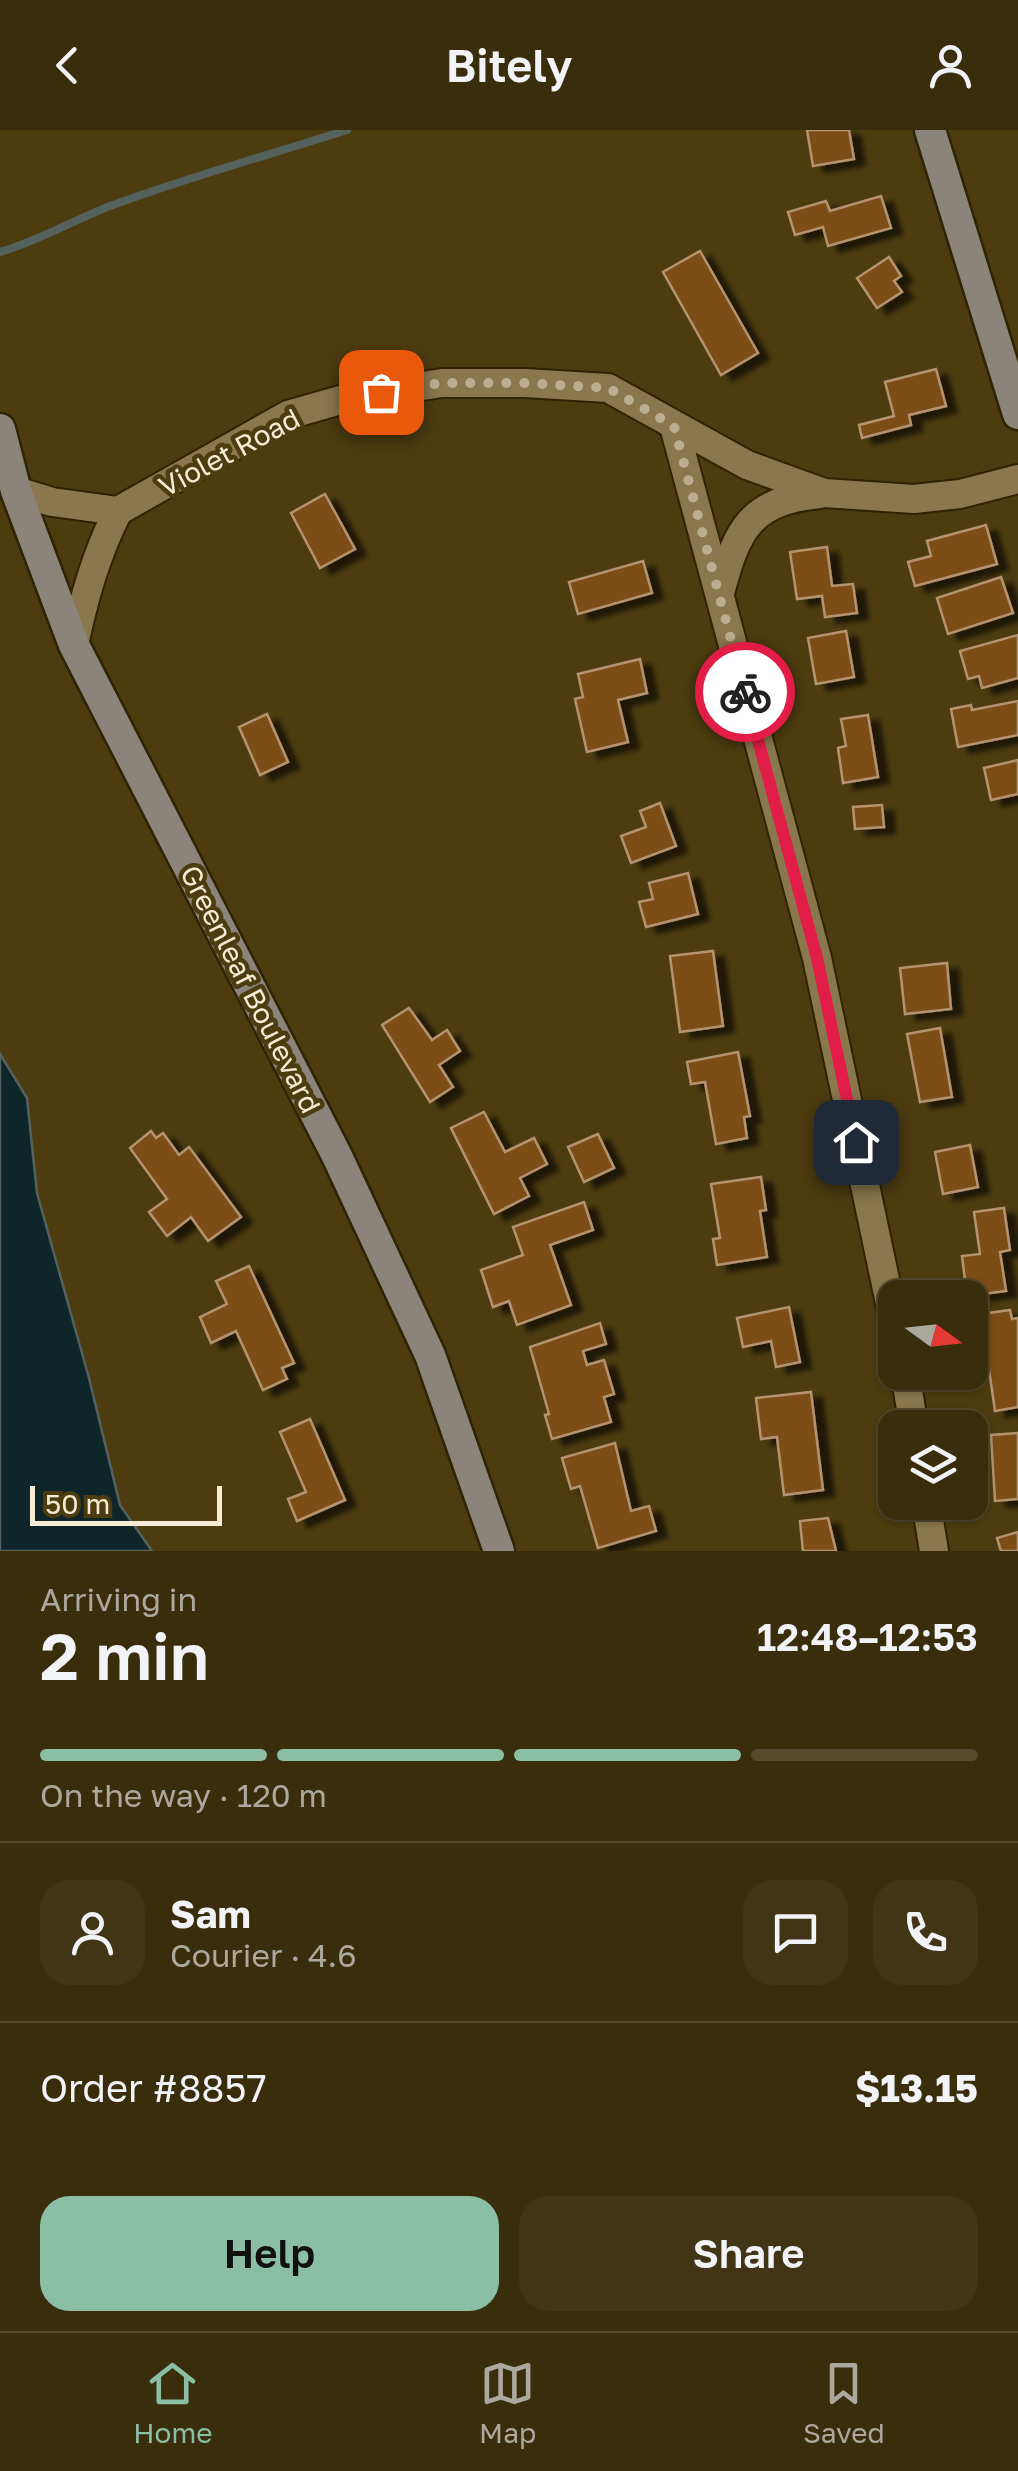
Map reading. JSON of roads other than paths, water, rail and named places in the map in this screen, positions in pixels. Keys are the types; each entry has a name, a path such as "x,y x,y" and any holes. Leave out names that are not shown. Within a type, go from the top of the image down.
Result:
{"street":[{"path":"930,130 1018,414"},
{"name":"Violet Road","path":"118,511 288,415 351,396 442,383 608,388 748,466 824,493 914,499 960,494 1018,480"},
{"path":"674,426 817,958 885,1280"},
{"name":"Greenleaf Boulevard","path":"0,429 16,492 74,645 346,1174 430,1356 499,1551"},
{"path":"16,492 52,502 118,511 85,589 74,645"},
{"path":"719,594 732,546 756,514 790,497 824,493"},
{"path":"929,1520 934,1551"}],"water":[{"path":"0,1054 27,1098 37,1193 120,1505 152,1551 0,1551"}],"waterway":[{"path":"0,252 142,195 347,130"}]}
